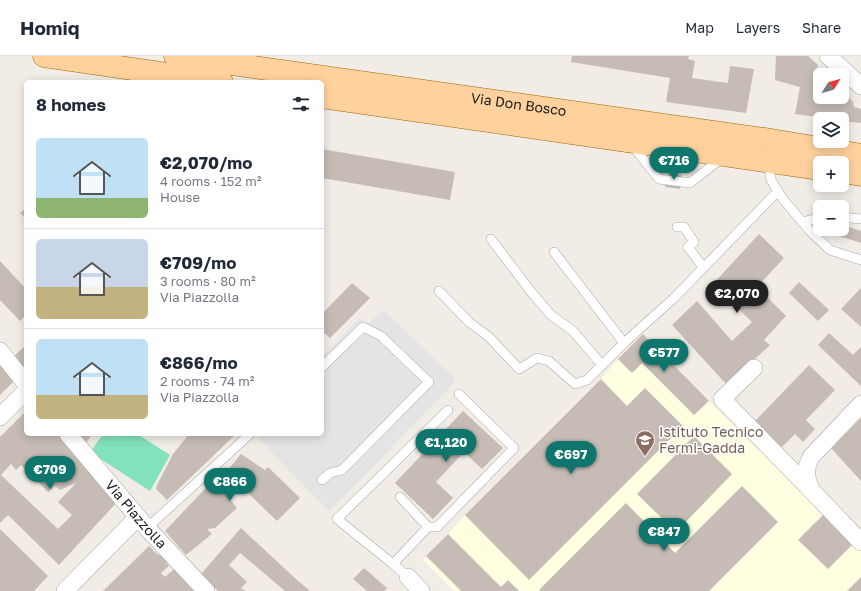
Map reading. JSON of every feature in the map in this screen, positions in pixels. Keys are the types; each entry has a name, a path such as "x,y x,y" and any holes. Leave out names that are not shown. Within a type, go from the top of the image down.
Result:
{"main road":[{"path":"44,56 208,80"},
{"name":"Via Don Bosco","path":"175,56 771,140 861,155"},
{"name":"Via Don Bosco","path":"324,97 813,168"},
{"path":"768,162 771,140"},
{"path":"849,173 861,175"}],"street":[{"path":"828,56 861,86"},
{"path":"0,351 24,381"},
{"path":"754,368 722,399 861,542"},
{"path":"0,417 24,393"},
{"path":"811,490 807,479 806,467 811,457 861,404"},
{"name":"Via Piazzolla","path":"70,436 143,523 206,591"},
{"path":"65,591 143,523"},
{"path":"408,577 421,591"}],"lane":[{"path":"629,142 659,180 690,183 725,156"},
{"path":"768,162 771,180 782,198 810,231 830,250 861,260"},
{"path":"439,291 469,322 489,337 519,369 536,358 549,361 575,384 587,380 624,343 674,298 778,191"},
{"path":"849,218 861,219"},
{"path":"802,222 813,220"},
{"path":"677,227 684,228 694,242 688,247 703,267"},
{"path":"491,240 532,294 551,315 573,331 602,365"},
{"path":"554,252 624,343"},
{"path":"322,480 330,474 342,470 429,382 381,336 363,327 324,365"},
{"path":"393,564 428,527 437,527 514,448 459,394"},
{"path":"408,577 337,519 448,410"},
{"path":"143,523 248,436"},
{"path":"400,497 428,527"}],"shaded area":[{"path":"383,310 453,376 454,383 329,512 258,438 260,436 324,436 324,355 360,318 368,324"},
{"name":"Istituto Tecnico Fermi-Gadda","path":"643,334 709,401 861,549 861,591 454,591 423,560 465,515 601,379 618,359"}],"green space":[{"path":"102,436 140,436 170,455 150,491 96,456 91,451"}],"building":[{"path":"572,56 689,56 688,59 695,61 692,78 728,83 730,66 754,69 746,113 666,102 670,78 571,62"},
{"path":"776,56 808,56 818,65 817,68 813,68 813,104 849,104 849,97 853,102 854,107 861,109 861,123 849,122 849,112 813,112 813,116 795,114 800,87 775,80"},
{"path":"324,149 455,172 450,200 324,178"},
{"path":"668,173 682,175 680,189 665,187"},
{"path":"24,210 24,217 20,213"},
{"path":"849,227 861,231 861,243 839,236 849,236"},
{"path":"759,234 784,258 757,287 786,316 764,340 770,345 727,385 672,325 697,301 732,341 752,322 713,284"},
{"path":"0,261 24,287 24,317 20,321 0,300"},
{"path":"799,282 829,310 818,321 789,293"},
{"path":"352,283 370,298 330,338 324,333 324,312"},
{"path":"861,288 861,327 841,309"},
{"path":"829,333 853,355 861,347 861,386 818,345"},
{"path":"643,334 709,401 694,415 642,363 632,373 618,359"},
{"path":"24,347 24,369 14,356"},
{"path":"0,358 17,378 0,395"},
{"path":"809,365 835,390 806,420 815,429 803,442 795,434 781,448 754,422"},
{"path":"601,379 627,406 645,388 683,426 529,580 465,515"},
{"path":"463,411 503,448 482,469 464,452 436,482 453,498 433,519 395,483"},
{"path":"24,413 24,436 64,436 118,501 59,565 8,515 0,523 0,437","holes":["11,464 16,470 21,465 48,492 55,486 60,490 76,483 58,502 72,515 58,529 1,475"]},
{"path":"861,418 861,481 831,448"},
{"path":"78,436 91,436 85,445"},
{"path":"187,436 234,436 167,500 156,489 173,454"},
{"path":"694,436 732,474 676,532 637,494"},
{"path":"241,454 265,470 268,467 300,498 277,521 249,494 249,488 245,486 238,488 228,497 237,508 215,528 207,529 212,534 186,555 165,531 219,474 223,476"},
{"path":"742,486 778,522 709,591 539,590 626,503 675,553"},
{"path":"825,513 854,543 828,569 798,540"},
{"path":"241,528 310,591 285,591 240,553 229,565 247,582 241,588 246,591 218,591 201,574"},
{"path":"0,529 48,576 34,591 0,591"},
{"path":"448,534 501,587 508,580 519,591 461,591 426,556"},
{"path":"149,546 158,555 161,554 169,566 161,573 165,577 174,569 195,591 103,591"},
{"path":"364,568 387,588 384,591 367,591 353,579"},
{"path":"861,577 861,591 847,591"}],"place":[{"name":"Istituto Tecnico Fermi-Gadda","path":"645,457"}]}
